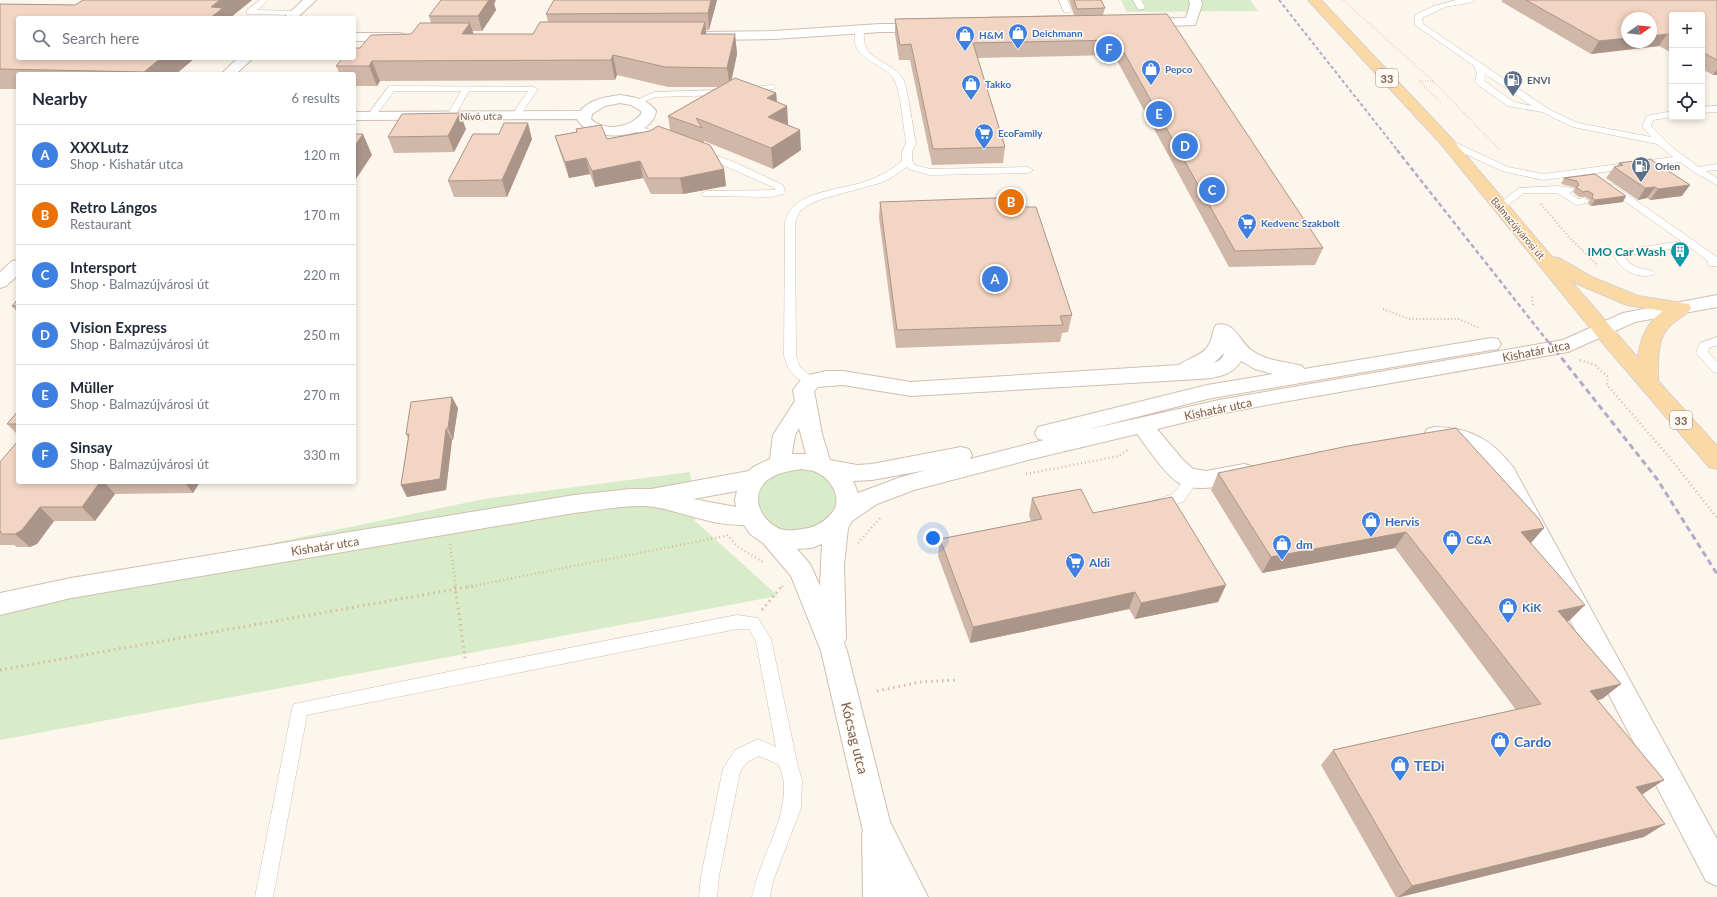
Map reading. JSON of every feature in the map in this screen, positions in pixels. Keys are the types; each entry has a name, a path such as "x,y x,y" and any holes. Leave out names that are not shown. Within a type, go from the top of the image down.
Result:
{"main road":[{"name":"Balmazújvárosi út","path":"1314,0 1447,142 1603,331 1717,461"},
{"path":"1538,252 1588,282 1614,294 1634,301 1682,308"},
{"path":"1648,381 1649,356 1654,336 1659,325 1682,308"}],"street":[{"path":"293,15 310,0"},
{"path":"1128,23 1191,22 1196,0"},
{"path":"695,36 774,36 860,30 936,27"},
{"path":"356,37 410,37"},
{"path":"230,72 244,60"},
{"path":"610,100 629,100 637,102 644,105 648,109 648,114 642,122 629,128 610,131 600,130 587,124 584,120 584,115 593,106 610,100"},
{"name":"Nívó utca","path":"356,116 450,117 584,115"},
{"path":"0,282 16,267"},
{"path":"1603,331 1630,317 1717,301"},
{"name":"Kishatár utca","path":"825,466 857,473 872,472 950,458 1208,392 1516,340 1603,331"},
{"name":"Kishatár utca","path":"840,520 869,498 909,483 1028,452 1146,432 1219,407 1555,349 1568,346 1603,331"},
{"path":"780,464 784,435 809,390 826,378 843,378 911,389 1206,371 1224,367 1233,358 1235,352 1234,345 1256,363 1266,366 1314,373"},
{"path":"809,390 810,434 825,466"},
{"path":"1146,432 1175,466 1187,477 1206,480 1268,467"},
{"path":"1415,438 1444,435 1472,440 1489,454 1505,473 1717,870"},
{"path":"801,461 825,466 839,476 847,488 848,501 840,520 832,565 834,651 801,571 770,535 758,527 749,516 746,507 746,496 756,478 767,470 780,464 801,461"},
{"path":"651,498 756,478"},
{"name":"Kishatár utca","path":"0,604 72,588 574,504 632,498 651,498"},
{"path":"651,498 740,517 749,516"},
{"path":"770,535 787,540 805,539 822,534 840,520"},
{"name":"Kócsag utca","path":"834,651 876,825"},
{"path":"876,825 879,897"},
{"path":"876,825 912,897"}],"lane":[{"path":"264,0 250,12 293,15"},
{"path":"1063,0 1067,10"},
{"path":"1137,0 1141,7"},
{"path":"1470,0 1441,5 1426,12 1418,17 1419,25 1547,112 1576,125 1658,141"},
{"path":"860,30 858,38 860,47 863,51 875,62 897,74 900,80 911,143 907,152 907,162 912,167 930,172 1028,170"},
{"path":"1476,64 1481,70 1479,81 1512,104 1547,112"},
{"path":"637,102 654,95 707,98 736,91 771,87"},
{"path":"372,116 392,88 534,88 516,115"},
{"path":"450,117 468,88"},
{"path":"1705,110 1717,109"},
{"path":"1669,115 1650,118 1646,126 1658,141 1680,159 1717,182"},
{"path":"629,128 645,131 674,142"},
{"path":"1447,142 1505,169 1543,177 1565,190 1576,202 1584,201"},
{"path":"696,151 733,165 780,187 780,192 771,194 706,194"},
{"path":"1543,177 1680,159"},
{"path":"809,390 795,369 790,356 790,222 796,208 834,192 869,184 897,172 907,162"},
{"path":"1697,170 1717,167"},
{"path":"1588,171 1620,196 1714,260 1713,264"},
{"path":"1500,207 1522,190 1565,190"},
{"path":"1649,273 1639,272 1629,268 1621,262 1619,256 1622,253 1690,243"},
{"path":"1717,341 1704,346 1702,353 1717,369"},
{"path":"1143,508 1178,498 1188,485 1187,477"},
{"path":"264,897 300,709 737,622 753,623 763,639 793,780 792,808 764,881 761,897"},
{"path":"708,897 710,876 722,808 732,769 741,756 758,747 784,758 790,767"}],"path":[{"path":"1343,0 1433,81 1419,81 1441,103"},
{"path":"1532,297 1533,305"},
{"path":"1383,309 1409,319 1459,319 1484,331"},
{"path":"1578,360 1595,364 1608,378 1607,385 1670,458 1717,518"},
{"path":"1022,475 1119,456 1146,432"},
{"path":"855,547 883,514"},
{"path":"448,525 467,675"},
{"path":"0,670 456,589 728,536 738,547 769,565"},
{"path":"753,623 784,584"},
{"path":"877,691 920,682 958,680"}],"green space":[{"path":"1121,0 1250,0 1258,11 1127,12"},
{"path":"801,468 822,474 833,483 838,495 836,512 828,520 814,527 798,531 783,529 772,524 764,517 759,507 758,497 761,488 768,479 782,472"},
{"path":"690,472 695,521 778,596 0,740 0,600 484,499"}],"building":[{"path":"83,0 220,0 211,7 223,8 213,16 16,16 16,60 159,60 144,72 0,69 0,4 75,5"},
{"path":"441,0 489,0 478,16 429,16"},
{"path":"554,0 711,0 708,13 546,14"},
{"path":"1074,0 1101,0 1105,8 1077,9"},
{"path":"1526,0 1717,0 1717,60 1705,54 1705,12 1669,12 1669,35 1657,35 1657,12 1621,12 1621,39 1599,41"},
{"path":"1167,14 1323,248 1235,251 1117,40 973,43 1005,147 933,149 911,44 900,45 895,19"},
{"path":"540,22 705,22 701,34 735,34 727,68 665,67 613,55 611,60 372,61 369,66 336,66 341,60 356,60 356,48 360,48 371,35 411,34 420,23 470,23 462,34 533,34"},
{"path":"735,78 776,93 767,98 787,106 768,117 800,130 771,148 696,118 702,128 668,116"},
{"path":"460,113 448,136 388,137 402,114"},
{"path":"504,123 528,123 502,180 448,181 473,134 499,134"},
{"path":"601,125 607,139 650,131 658,126 710,145 724,169 680,178 648,178 640,161 592,171 586,158 565,162 555,136 577,132 576,129"},
{"path":"356,134 363,134 356,144"},
{"path":"1650,159 1690,185 1658,189 1655,187 1645,188 1614,167 1623,165 1619,163"},
{"path":"1595,174 1626,196 1595,200 1592,198 1593,194 1588,191 1583,192 1576,187 1579,185 1577,181 1564,178"},
{"path":"1022,197 1025,207 1036,207 1072,315 1060,316 1063,325 897,330 880,202"},
{"path":"452,397 448,428 446,429 440,479 401,485 409,434 406,434 411,402"},
{"path":"16,413 16,424 7,424"},
{"path":"1456,428 1539,519 1544,528 1521,532 1585,605 1558,611 1621,684 1590,691 1664,780 1636,787 1665,824 1412,886 1333,750 1541,704 1406,532 1271,557 1218,473 1348,446"},
{"path":"16,443 16,484 99,484 82,507 40,507 22,530 15,534 2,534 0,531 0,462"},
{"name":"Aldi","path":"1081,489 1093,513 1172,497 1226,585 1141,603 1135,592 973,627 940,539 1042,519 1032,498"}],"railway":[{"path":"1279,0 1398,151"},
{"path":"1397,150 1549,343"},
{"path":"1549,342 1657,479 1717,574"}],"place":[{"name":"Sinsay","path":"1109,49"},
{"name":"Deichmann","path":"1018,50"},
{"name":"H&M","path":"965,52"},
{"name":"Pepco","path":"1151,86"},
{"name":"ENVI","path":"1513,97"},
{"name":"Takko","path":"971,101"},
{"name":"Müller","path":"1159,114"},
{"name":"Vision Express","path":"1185,146"},
{"name":"EcoFamily","path":"984,150"},
{"name":"Orlen","path":"1641,183"},
{"name":"Intersport","path":"1212,190"},
{"name":"Retro Lángos","path":"1011,202"},
{"name":"Kedvenc Szakbolt","path":"1247,240"},
{"name":"IMO Car Wash","path":"1680,268"},
{"name":"XXXLutz","path":"995,279"},
{"name":"Hervis","path":"1371,538"},
{"name":"C&A","path":"1452,556"},
{"name":"dm","path":"1282,561"},
{"name":"Aldi","path":"1075,579"},
{"name":"KiK","path":"1508,624"},
{"name":"Cardo","path":"1500,758"},
{"name":"TEDi","path":"1400,782"}]}
